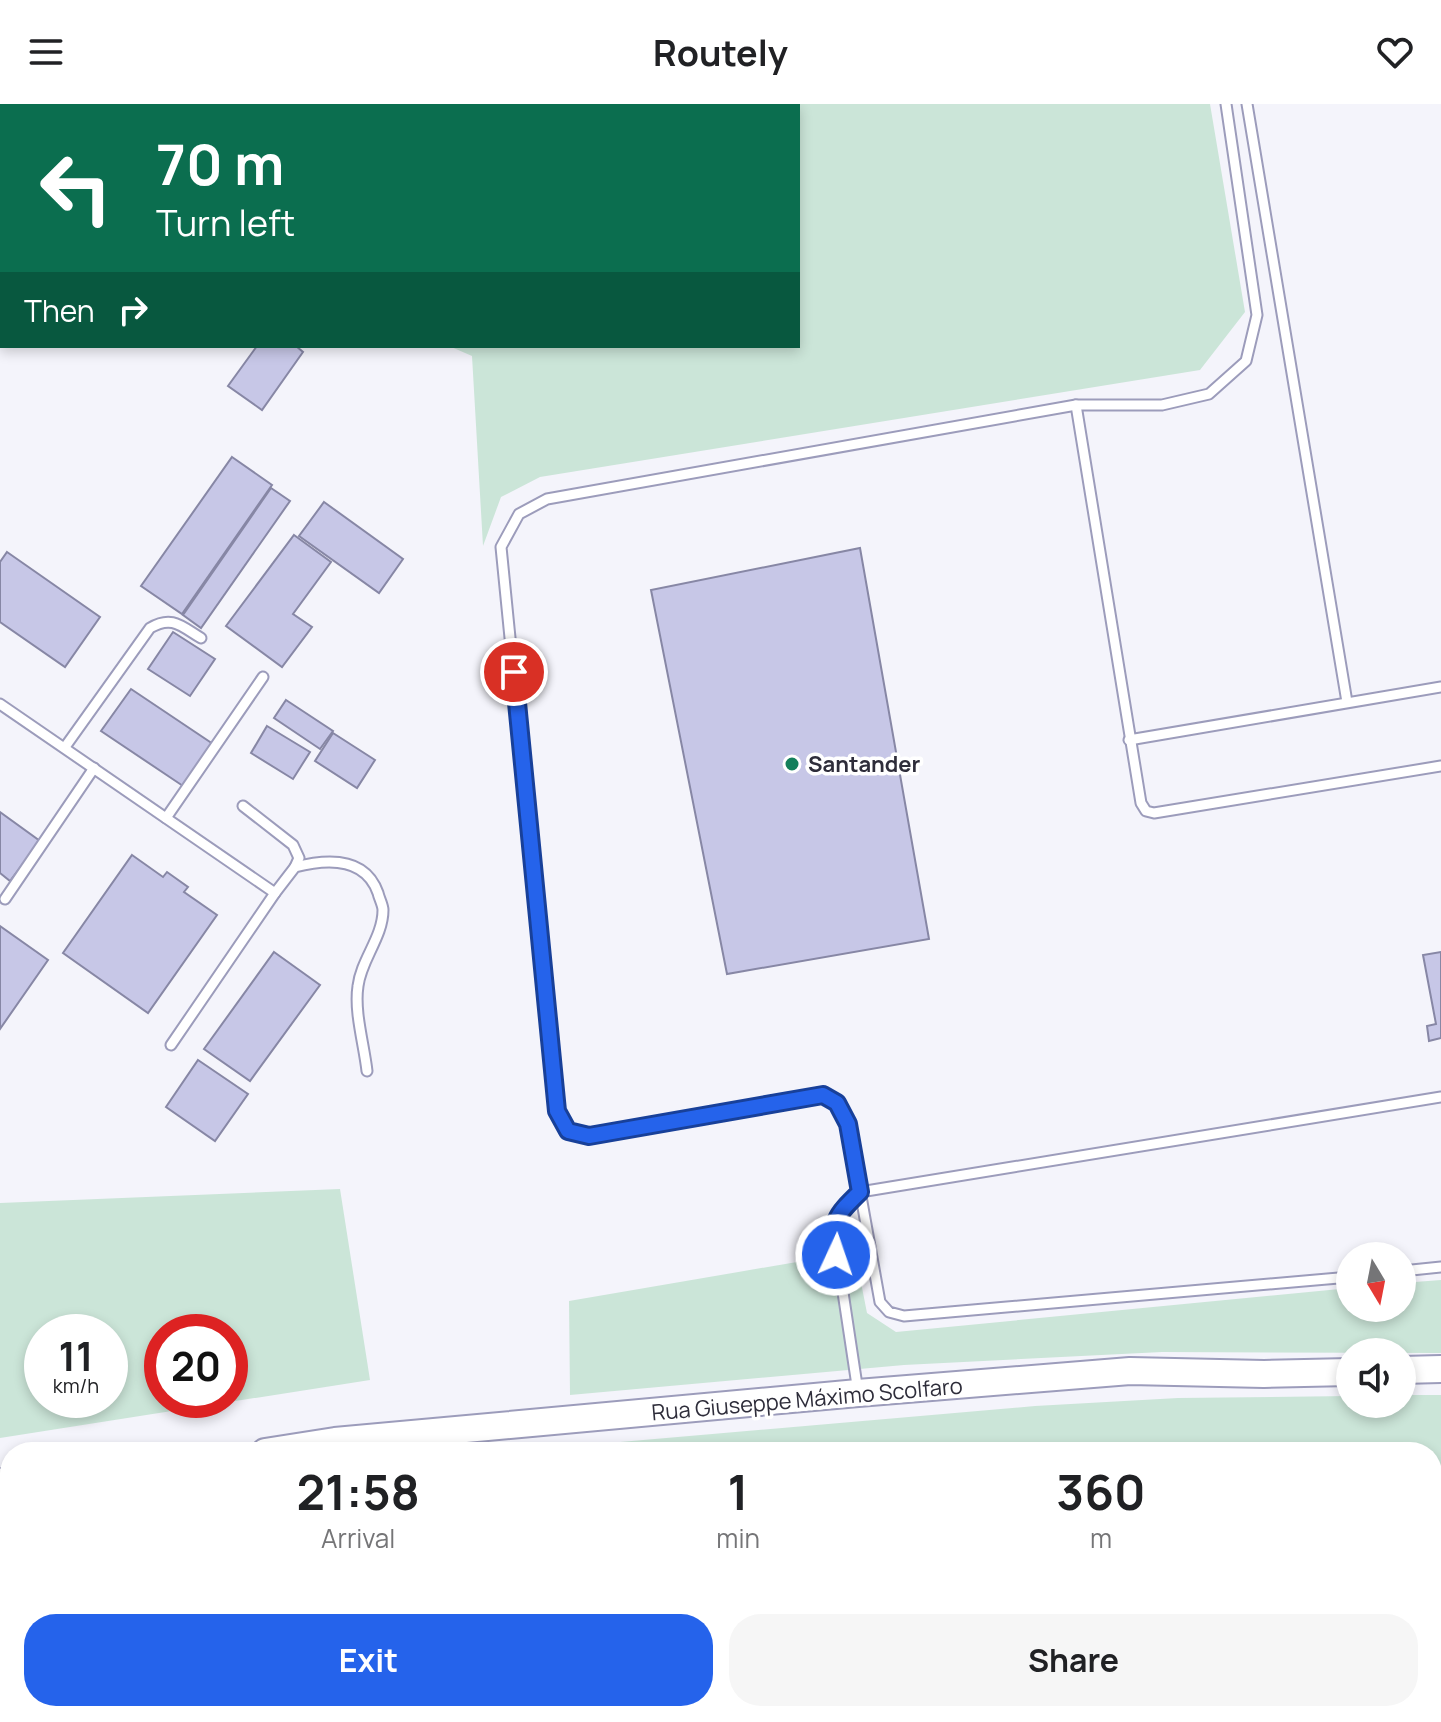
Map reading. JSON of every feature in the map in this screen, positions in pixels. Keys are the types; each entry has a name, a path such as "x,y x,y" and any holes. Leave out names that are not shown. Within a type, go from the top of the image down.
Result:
{"main road":[{"path":"1416,1370 1441,1369"},
{"name":"Rua Giuseppe Máximo Scolfaro","path":"337,1442 1130,1371 1336,1372"}],"lane":[{"path":"1226,104 1257,315 1246,361 1209,394 1162,405 1076,405 547,499 519,514 501,547 557,1111 568,1131 589,1136 823,1095 837,1103 848,1124 880,1302 889,1312 904,1316 1336,1278"},
{"path":"1247,104 1347,702"},
{"path":"1076,405 1129,740 1141,803 1146,811 1154,813 1441,766"},
{"path":"65,747 150,628 162,621 172,621 201,638"},
{"path":"166,818 263,677"},
{"path":"1129,740 1441,687"},
{"path":"0,704 275,893"},
{"path":"5,899 94,768"},
{"path":"171,1045 299,858 293,845 243,806"},
{"path":"295,867 340,861 361,868 375,884 383,909 357,996 367,1071"},
{"path":"858,1393 833,1226 842,1208 860,1192 1441,1097"},
{"path":"1416,1270 1441,1267"}],"green space":[{"path":"800,104 1210,104 1245,312 1200,370 540,477 501,497 483,546 472,356 454,348 800,348"},
{"path":"340,1189 370,1380 248,1399 248,1314 144,1314 144,1415 128,1418 128,1314 24,1314 24,1418 128,1418 0,1438 0,1203"},
{"path":"855,1252 867,1313 896,1332 1336,1289 1336,1322 1416,1322 1416,1282 1441,1280 1441,1353 1416,1353 1416,1338 1336,1338 1336,1353 1162,1352 904,1365 570,1395 569,1301"},
{"path":"1416,1395 1441,1395 1441,1442 619,1442 1035,1406 1178,1398 1336,1396 1336,1418 1416,1418"}],"building":[{"path":"256,348 298,348 303,352 262,410 228,386"},
{"path":"232,457 272,485 182,614 141,586"},
{"path":"271,488 290,501 201,628 183,615"},
{"path":"324,502 403,559 379,593 299,536"},
{"path":"294,535 331,562 293,614 312,627 282,667 226,626"},
{"name":"Santander","path":"860,548 929,939 727,974 651,590"},
{"path":"7,552 100,617 65,667 0,622 0,562"},
{"path":"173,632 215,659 190,696 148,669"},
{"path":"131,689 213,744 183,786 101,731"},
{"path":"286,700 333,731 320,749 274,718"},
{"path":"267,726 310,752 293,779 251,753"},
{"path":"333,733 375,760 357,788 315,761"},
{"path":"0,812 40,841 10,881 0,873"},
{"path":"132,855 163,877 167,872 188,887 184,892 217,915 148,1013 63,953"},
{"path":"0,926 48,960 0,1029"},
{"path":"274,952 320,985 250,1081 204,1049"},
{"path":"1441,952 1441,1038 1429,1041 1427,1026 1436,1024 1423,955"},
{"path":"198,1060 248,1094 215,1141 166,1107"}],"place":[{"name":"Santander","path":"792,764"}],"route":[{"path":"514,672 557,1111 568,1131 589,1136 823,1095 837,1103 848,1124 860,1192 842,1208 833,1226 836,1255"}]}
